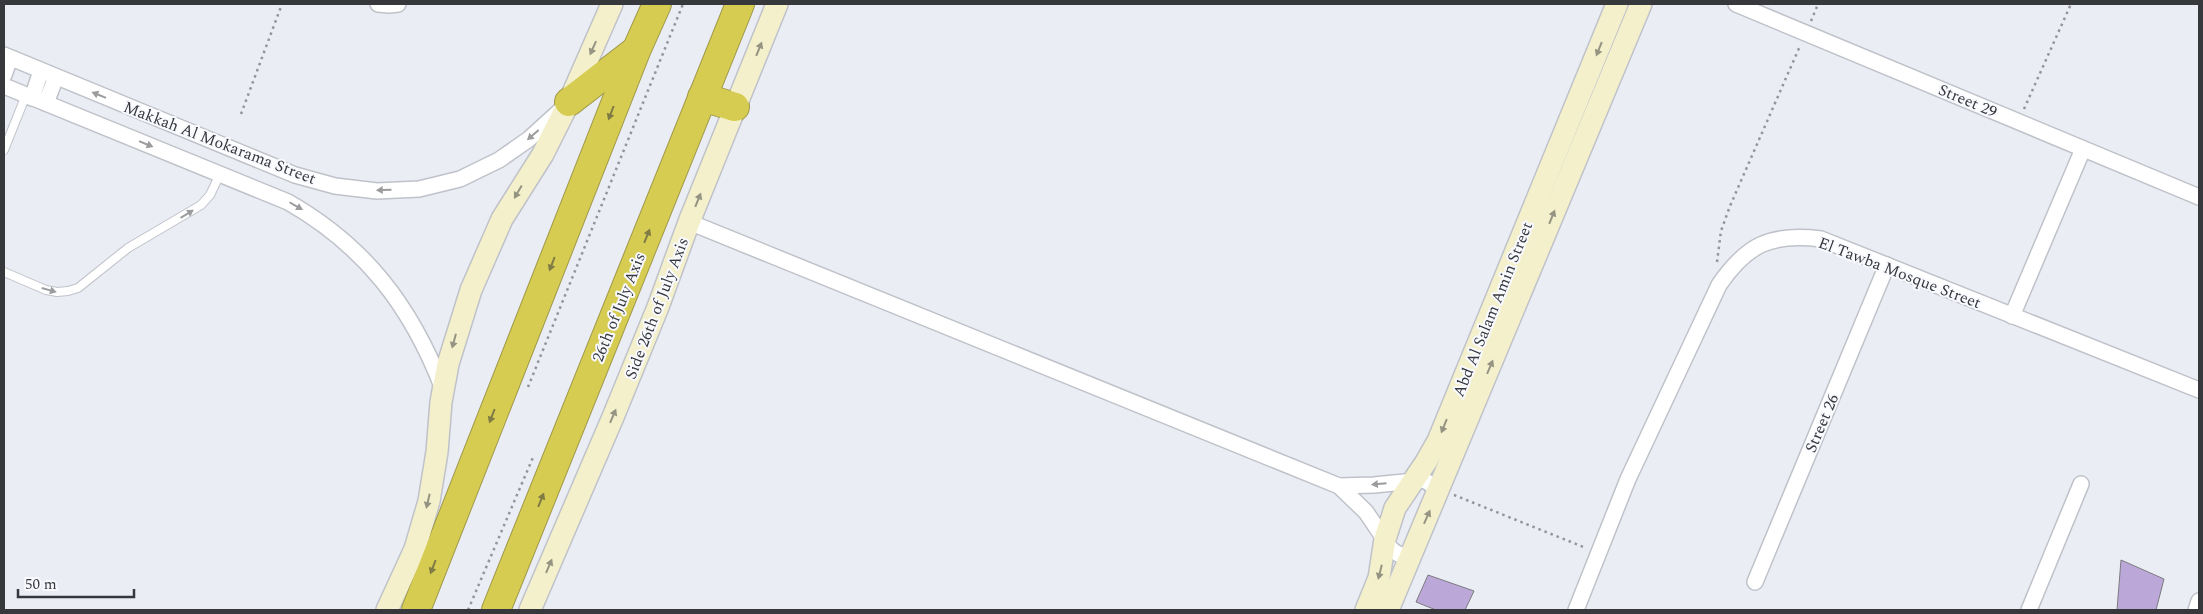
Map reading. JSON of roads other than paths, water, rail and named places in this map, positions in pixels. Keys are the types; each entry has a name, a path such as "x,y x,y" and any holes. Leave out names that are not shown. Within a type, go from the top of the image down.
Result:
{"highway":[{"path":"416,610 636,50 657,4"},
{"name":"26th of July Axis","path":"496,610 740,4"},
{"path":"569,102 636,50"},
{"path":"702,97 736,108"}],"street":[{"path":"378,4 389,6 398,4"},
{"path":"387,610 414,549 428,501 437,452 444,389 458,326 502,219 543,154 569,102 612,4"},
{"name":"Side 26th of July Axis","path":"530,610 658,307 689,222 777,4"},
{"name":"Abd Al Salam Amin Street","path":"1366,610 1379,578 1385,538 1395,508 1438,442 1617,4"},
{"name":"Abd Al Salam Amin Street","path":"1388,610 1641,4"},
{"name":"Street 29","path":"1736,4 2199,197"},
{"path":"4,75 7,56"},
{"name":"Makkah Al Mokarama Street","path":"7,56 229,149 295,174 336,186 377,191 419,189 460,180 499,160 529,139 569,102"},
{"path":"35,99 41,71"},
{"path":"35,99 56,77"},
{"name":"Makkah Al Mokarama Street","path":"4,86 288,202 328,227 364,258 394,294 409,316 426,348 444,389"},
{"path":"117,132 126,106"},
{"path":"2012,316 2084,148"},
{"path":"220,174 229,149"},
{"path":"1545,180 1564,189"},
{"path":"689,222 1339,486 1366,512 1391,549 1398,554 1410,556"},
{"name":"El Tawba Mosque Street","path":"1576,610 1628,479 1718,285 1732,265 1751,250 1773,239 1797,236 1821,239 2199,390"},
{"name":"Street 26","path":"1756,582 1887,265"},
{"path":"1339,486 1420,480 1428,482 1438,492"},
{"path":"2029,610 2082,484"},
{"path":"2196,610 2199,601"}],"lane":[{"path":"4,150 35,99"},
{"path":"4,272 46,290 68,292 78,288 128,248 201,205 210,194 220,174"}]}
